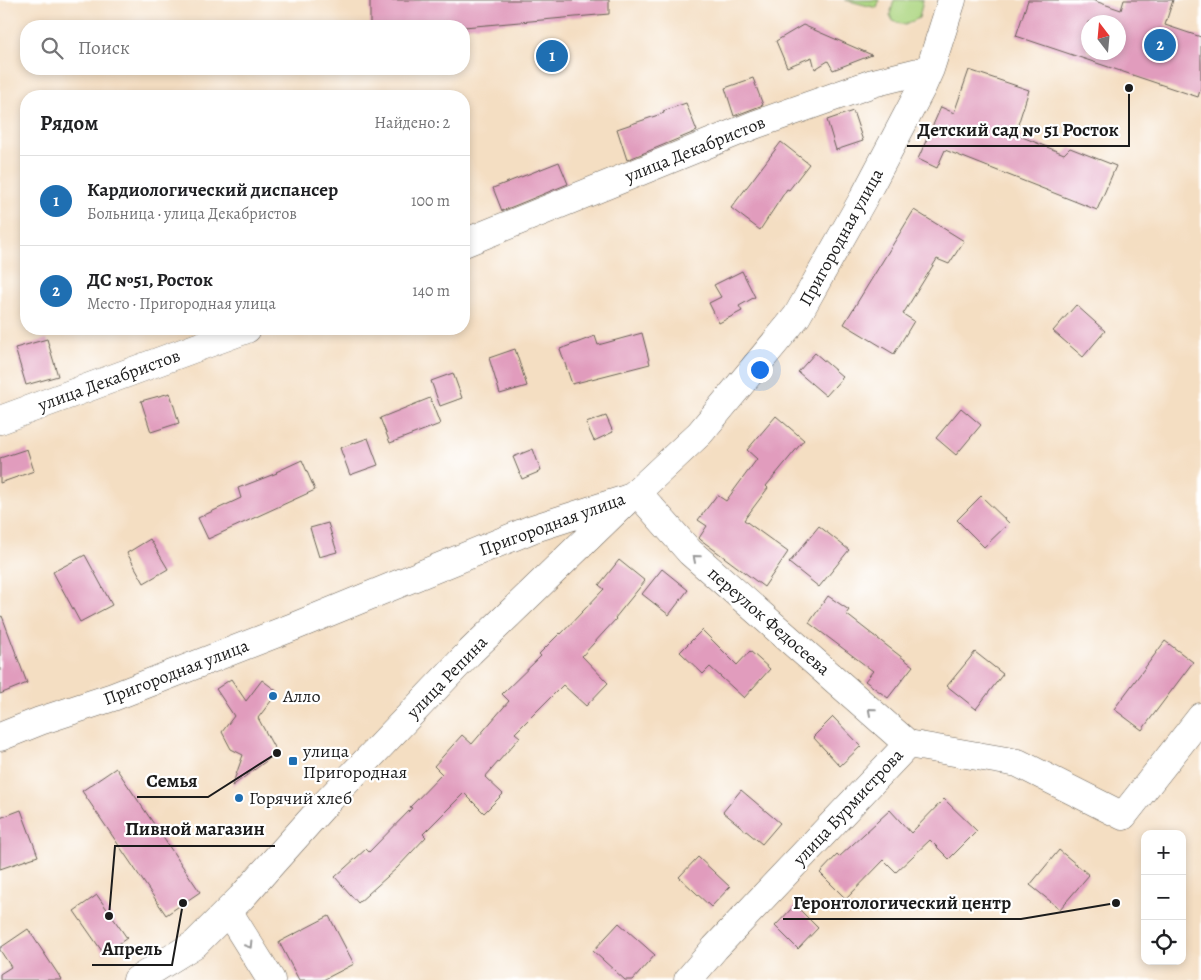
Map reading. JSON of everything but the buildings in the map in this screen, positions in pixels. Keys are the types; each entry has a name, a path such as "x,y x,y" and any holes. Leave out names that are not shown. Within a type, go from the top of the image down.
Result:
{"street":[{"name":"Пригородная улица","path":"0,738 131,690 293,627 532,529 633,495 700,433 797,316 863,199 930,69 952,0"},
{"name":"улица Декабристов","path":"470,241 754,125 874,82 930,69"},
{"name":"улица Декабристов","path":"0,420 231,335"},
{"name":"переулок Федосеева","path":"633,495 690,552 908,744"},
{"name":"улица Репина","path":"137,980 195,944 470,652 633,495"},
{"path":"908,744 1018,763 1123,816 1201,717"},
{"name":"улица Бурмистрова","path":"688,980 715,948 908,744"},
{"path":"228,910 271,980"}],"green space":[{"path":"845,0 879,0 877,8"},
{"path":"894,0 923,0 919,18 905,25 893,21 890,15"}],"place":[{"name":"ДС №51, Росток","path":"1160,45"},
{"name":"Кардиологический диспансер","path":"552,56"},
{"name":"Детский сад № 51 Росток","path":"1129,88"},
{"name":"Алло","path":"273,696"},
{"name":"Семья","path":"277,753"},
{"name":"улица Пригородная","path":"293,761"},
{"name":"Горячий хлеб","path":"239,798"},
{"name":"Апрель","path":"183,903"},
{"name":"Геронтологический центр","path":"1116,903"},
{"name":"Пивной магазин","path":"109,916"}]}
